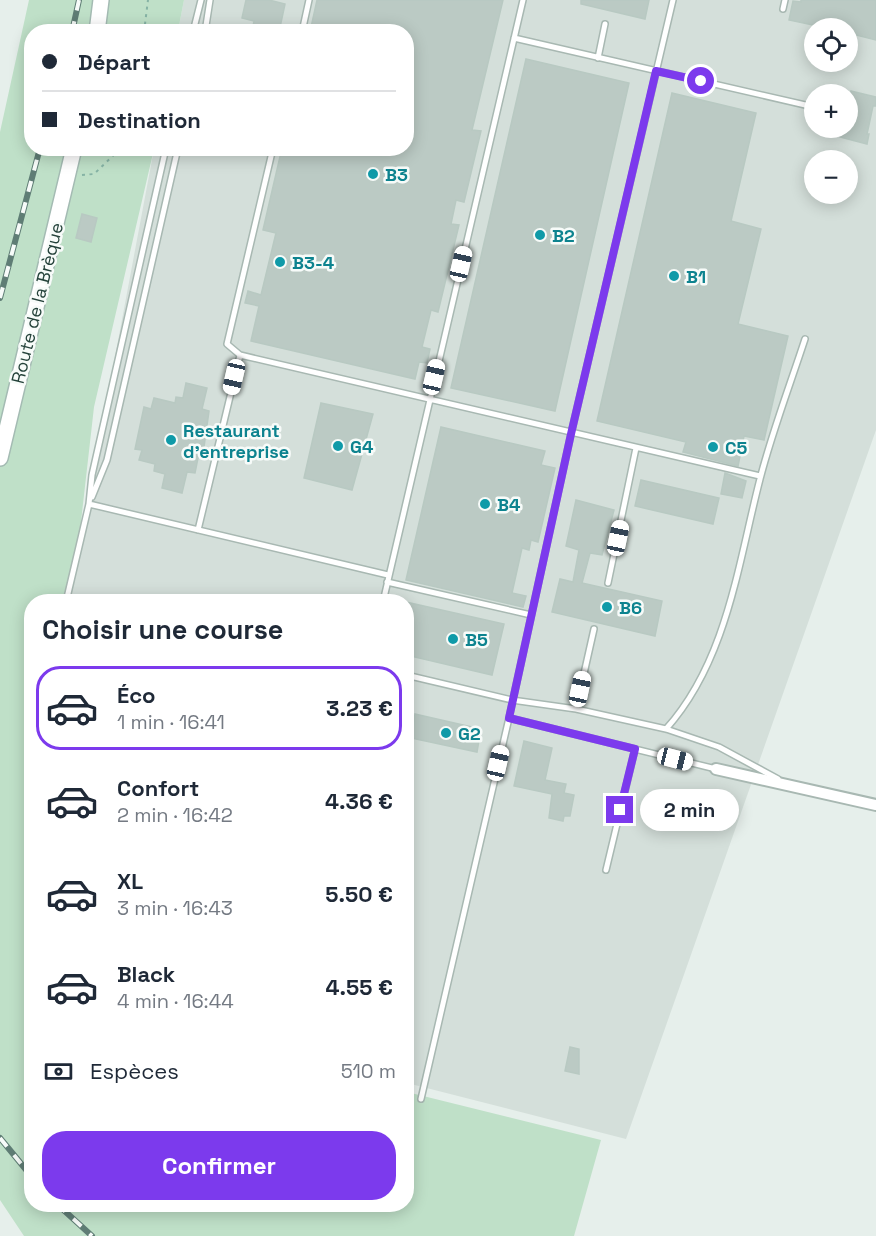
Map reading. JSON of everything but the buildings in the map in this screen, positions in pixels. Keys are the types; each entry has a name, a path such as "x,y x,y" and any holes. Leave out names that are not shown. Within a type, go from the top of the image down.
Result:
{"main road":[{"path":"98,24 100,0"},
{"name":"Route de la Brèque","path":"0,458 72,156"}],"street":[{"path":"716,768 876,805"}],"lane":[{"path":"195,24 201,0"},
{"path":"206,24 210,0"},
{"path":"304,24 309,0"},
{"path":"385,594 524,0"},
{"path":"421,1099 509,718 571,434 673,0"},
{"path":"783,9 784,0"},
{"path":"598,58 605,24"},
{"path":"514,38 804,105"},
{"path":"68,594 89,504 92,475 164,156"},
{"path":"89,504 106,460 176,156"},
{"path":"271,156 226,344 240,356 760,476"},
{"path":"666,729 686,706 725,623 760,476 805,339"},
{"path":"198,530 240,356"},
{"path":"608,583 636,448"},
{"path":"89,504 531,615"},
{"path":"576,709 594,629"},
{"path":"414,677 512,700 576,709 666,729 719,747 790,786"},
{"path":"509,718 716,768"},
{"path":"606,870 635,749"}],"path":[{"path":"145,24 148,0"},
{"path":"77,176 94,174 113,156"}],"shaded area":[{"path":"184,0 876,0 876,430 626,1139 414,1085 414,594 71,594 153,156 414,156 414,24 179,24"}],"green space":[{"path":"29,0 184,0 179,24 24,24 24,156 152,156 94,407 77,557 67,594 24,594 24,1212 414,1212 414,1094 601,1140 574,1236 24,1236 0,1200 0,132"}],"railway":[{"path":"74,24 79,0"},
{"path":"0,298 38,156"},
{"path":"0,1138 24,1167"},
{"path":"66,1212 92,1236"}],"place":[{"name":"B3","path":"373,174"},
{"name":"B2","path":"540,235"},
{"name":"B3-4","path":"280,262"},
{"name":"B1","path":"674,276"},
{"name":"Restaurant d'entreprise","path":"171,440"},
{"name":"G4","path":"338,446"},
{"name":"C5","path":"713,447"},
{"name":"B4","path":"485,504"},
{"name":"B6","path":"607,607"},
{"name":"B5","path":"453,639"},
{"name":"G2","path":"446,733"}],"route":[{"path":"620,810 635,749 509,718 571,434 656,71 701,81"}]}
